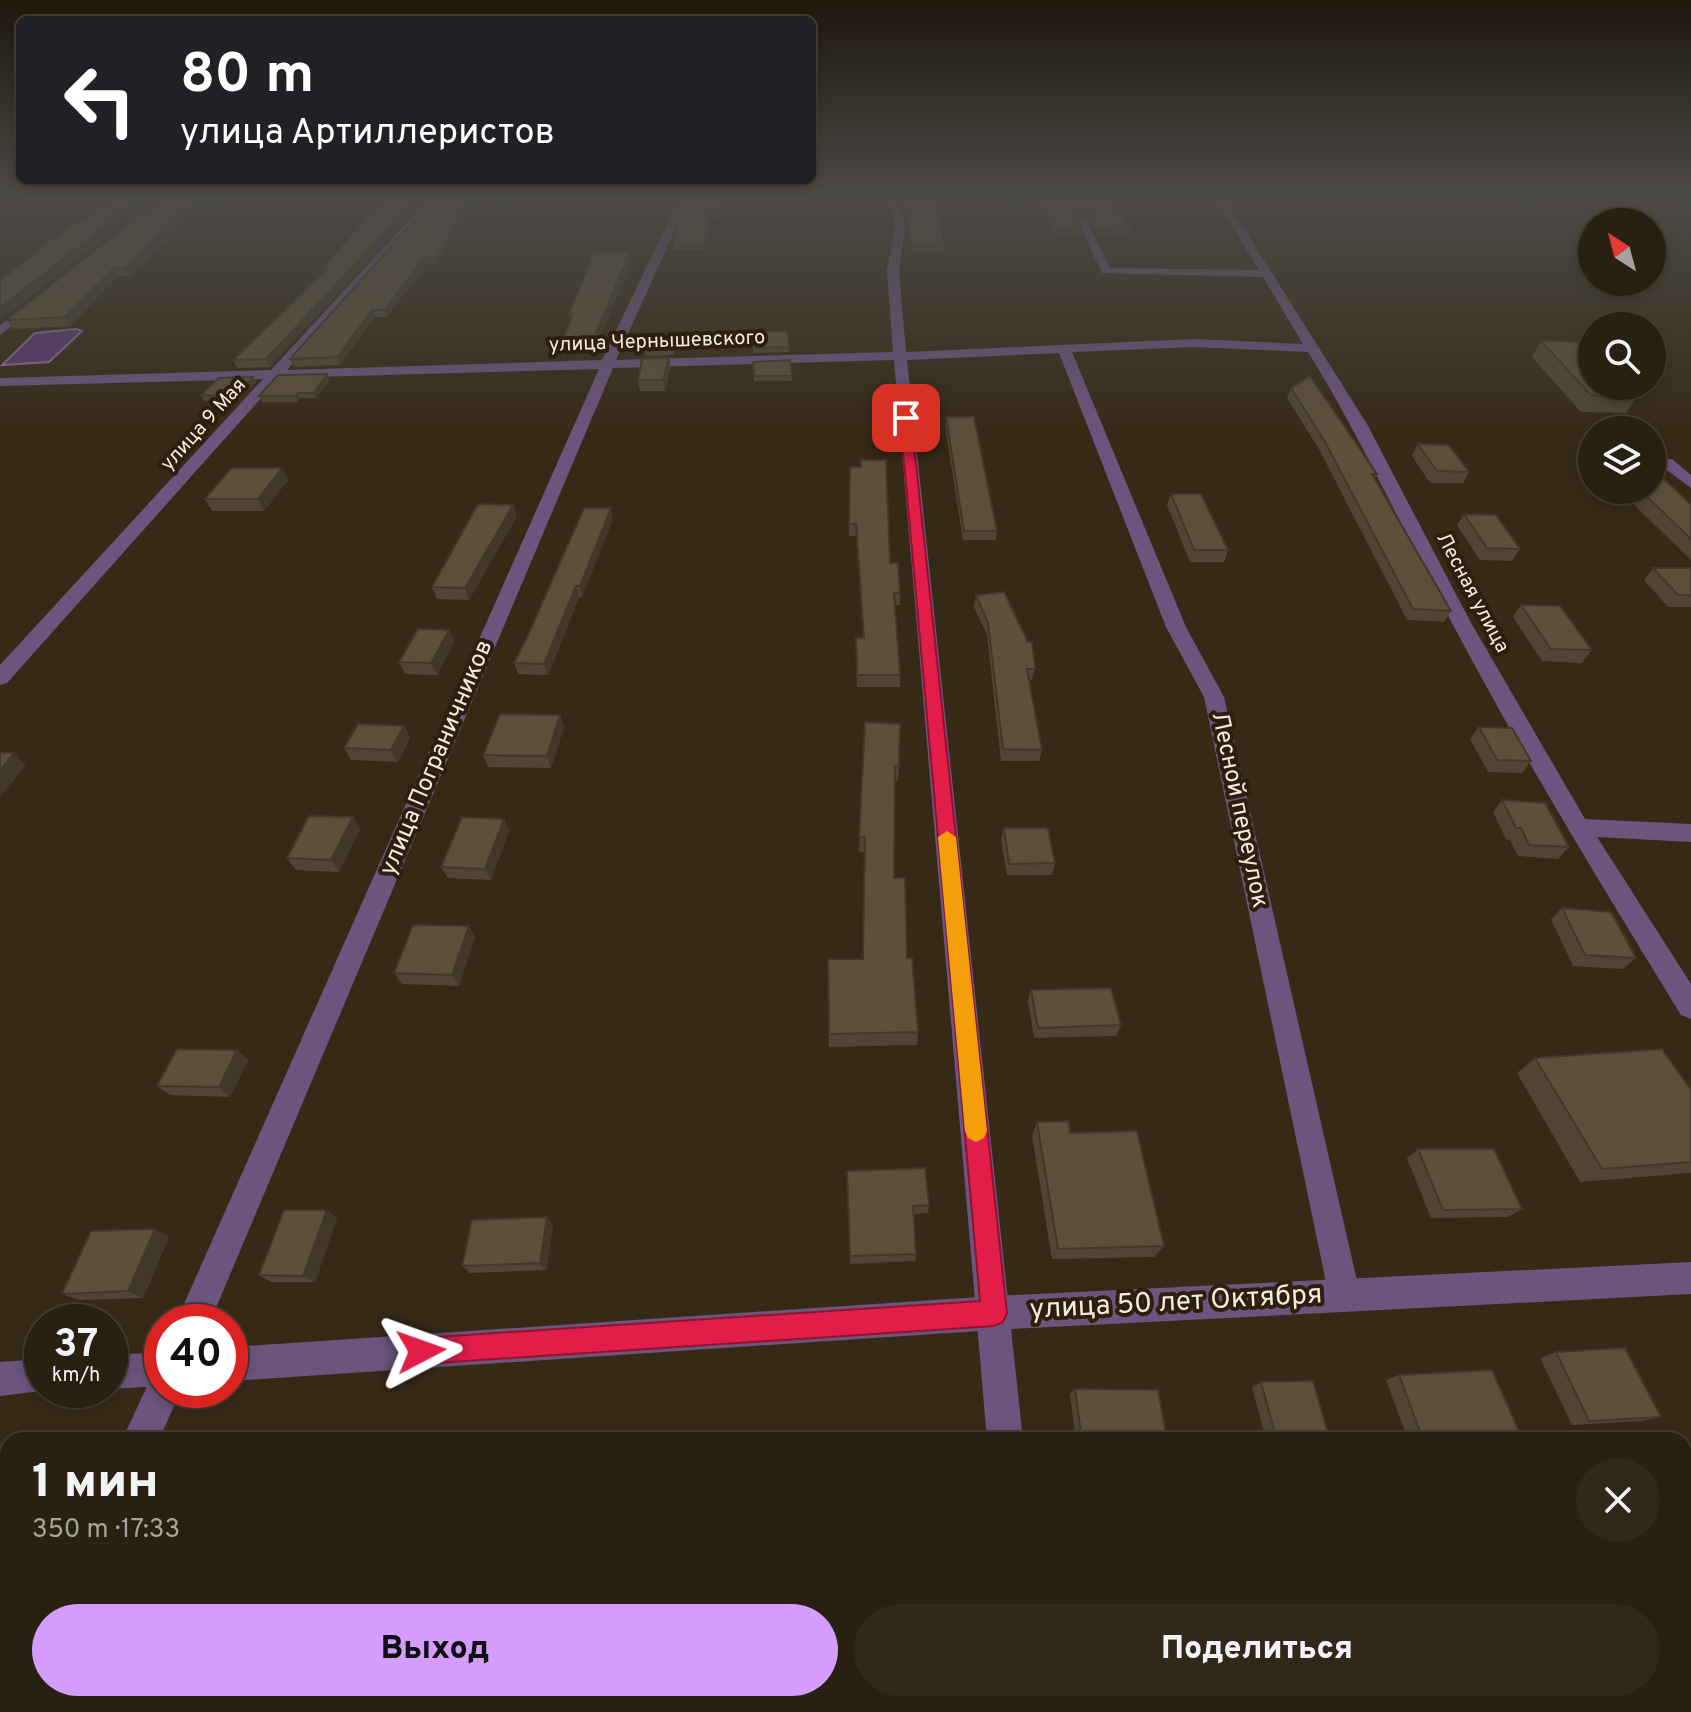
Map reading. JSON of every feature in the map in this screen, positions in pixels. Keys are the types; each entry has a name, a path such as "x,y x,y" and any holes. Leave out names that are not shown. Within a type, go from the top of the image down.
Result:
{"street":[{"name":"улица 9 Мая","path":"0,678 364,277"},
{"name":"улица Пограничников","path":"201,1304 648,277"},
{"path":"894,277 1004,1432"},
{"name":"Лесная улица","path":"1272,277 1360,424 1460,621 1578,827 1691,1007"},
{"path":"0,331 48,292"},
{"name":"улица Чернышевского","path":"0,382 900,356 1195,343 1314,348"},
{"name":"Лесной переулок","path":"1064,349 1176,627 1214,697 1343,1294"},
{"path":"1666,462 1691,483"},
{"path":"1578,827 1691,833"},
{"name":"улица 50 лет Октября","path":"248,1363 994,1313 1691,1278"},
{"path":"0,1379 24,1377"},
{"path":"144,1432 155,1408"}],"shaded area":[{"path":"82,331 49,362 2,365 35,333"}],"building":[{"path":"4,277 40,277 0,308 0,280"},
{"path":"62,277 105,277 65,317 7,320"},
{"path":"320,277 343,277 266,359 233,360"},
{"path":"364,277 409,277 385,310 372,310 337,357 290,359"},
{"path":"584,277 619,277 592,342 562,343 573,314 569,314"},
{"path":"787,331 789,347 753,348 752,333"},
{"path":"648,336 675,336 673,350 645,351"},
{"path":"1541,341 1578,342 1578,381"},
{"path":"669,358 663,380 638,380 642,359"},
{"path":"790,360 792,376 754,376 753,362"},
{"path":"327,374 313,393 259,396 278,375"},
{"path":"1310,376 1377,474 1372,474 1451,611 1413,609 1324,440 1291,388"},
{"path":"253,377 236,396 201,395 219,378"},
{"path":"946,417 974,417 997,531 964,531"},
{"path":"1418,444 1449,445 1469,472 1437,471"},
{"path":"861,460 886,460 890,563 898,563 900,593 894,593 900,675 857,675 856,638 864,638 856,524 849,524 850,467 861,467"},
{"path":"231,468 282,468 258,499 205,499"},
{"path":"1666,481 1691,505 1691,539 1655,504 1666,504"},
{"path":"1171,494 1201,494 1228,550 1194,550"},
{"path":"478,504 513,505 465,588 432,587"},
{"path":"584,508 611,508 580,586 576,586 544,664 514,663 529,633"},
{"path":"1464,514 1496,515 1520,549 1487,548"},
{"path":"1653,568 1691,568 1691,595 1678,595"},
{"path":"1004,592 1028,642 1032,642 1035,669 1027,669 1042,750 1003,749 988,623 976,595"},
{"path":"1521,605 1560,606 1592,650 1551,649"},
{"path":"418,629 449,630 431,663 399,662"},
{"path":"500,714 560,715 547,756 483,755"},
{"path":"865,722 900,724 899,766 895,766 894,878 905,878 907,958 912,958 918,1032 829,1034 828,959 863,959 865,837 859,837"},
{"path":"358,724 404,726 391,750 344,748"},
{"path":"1479,727 1512,728 1531,761 1497,760"},
{"path":"0,753 14,753 0,770"},
{"path":"1502,800 1545,803 1569,847 1529,845 1521,828 1516,828"},
{"path":"309,816 353,817 331,860 287,858"},
{"path":"462,817 504,819 485,869 441,867"},
{"path":"1004,828 1048,828 1055,863 1009,864"},
{"path":"1562,908 1611,912 1636,958 1585,955"},
{"path":"413,925 469,926 452,975 394,973"},
{"path":"1111,988 1121,1025 1038,1028 1031,990"},
{"path":"177,1049 237,1050 219,1087 157,1086"},
{"path":"1662,1049 1691,1090 1691,1162 1602,1169 1535,1058"},
{"path":"1069,1121 1070,1133 1137,1131 1164,1246 1058,1249 1037,1122"},
{"path":"1418,1149 1494,1149 1522,1209 1443,1210"},
{"path":"925,1168 929,1205 913,1206 916,1254 850,1256 847,1171"},
{"path":"284,1210 327,1210 303,1276 259,1275"},
{"path":"547,1217 540,1263 462,1266 472,1220"},
{"path":"155,1229 128,1291 62,1294 91,1231"},
{"path":"1625,1348 1661,1417 1589,1421 1556,1352"},
{"path":"1492,1370 1519,1432 1420,1432 1399,1375"},
{"path":"1313,1381 1328,1432 1275,1432 1261,1382"},
{"path":"1075,1389 1158,1390 1166,1432 1081,1432"}],"slow traffic":[{"path":"947,837 976,1131"}],"route":[{"path":"421,1351 994,1313 906,418"}]}
